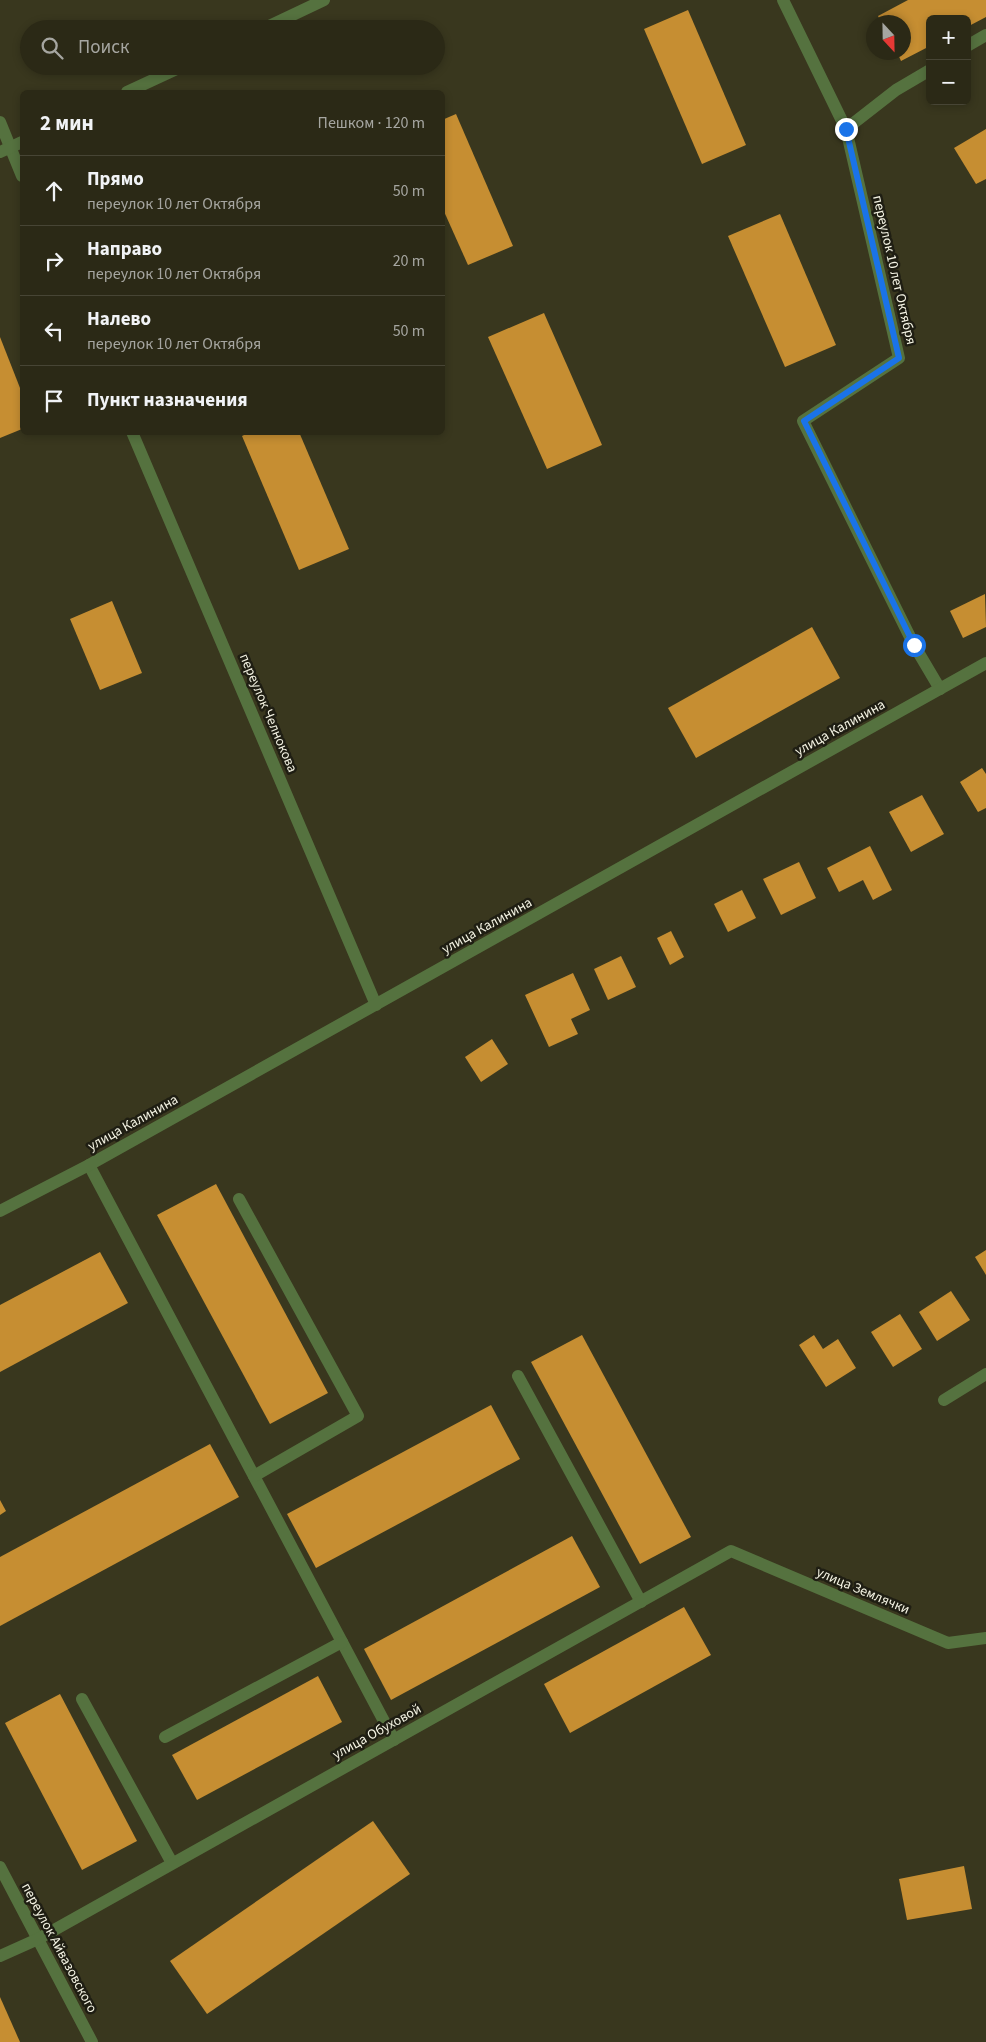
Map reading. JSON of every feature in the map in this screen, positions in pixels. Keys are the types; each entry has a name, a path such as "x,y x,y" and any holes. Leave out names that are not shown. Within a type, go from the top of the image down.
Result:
{"street":[{"path":"282,20 324,0"},
{"name":"переулок 10 лет Октября","path":"783,0 846,129 899,358 804,421 914,645 940,689"},
{"path":"971,44 986,35"},
{"path":"846,129 896,90 926,72"},
{"path":"131,90 164,75"},
{"path":"0,122 5,150 20,173"},
{"path":"5,150 20,143"},
{"name":"переулок Челнокова","path":"133,435 376,1005"},
{"name":"улица Калинина","path":"0,1211 89,1165 986,663"},
{"path":"89,1165 394,1740"},
{"path":"239,1199 358,1416 254,1476"},
{"path":"944,1400 986,1374"},
{"path":"518,1376 641,1602"},
{"name":"улица Обуховой","path":"0,1956 38,1939 732,1551"},
{"name":"улица Землячки","path":"732,1551 948,1643 986,1638"},
{"path":"164,1737 342,1642"},
{"path":"82,1699 172,1863"},
{"name":"переулок Айвазовского","path":"0,1867 92,2042"}],"building":[{"path":"908,0 986,0 986,17 971,25 971,15 926,15 926,48 911,56 911,15 880,15"},
{"path":"688,10 746,145 702,164 644,29"},
{"path":"456,114 513,246 468,265 445,214 445,119"},
{"path":"986,129 986,179 976,184 954,148"},
{"path":"780,214 836,345 785,367 728,236"},
{"path":"544,313 602,445 547,469 488,337"},
{"path":"0,337 20,388 20,430 0,438"},
{"path":"300,435 349,549 299,570 242,436"},
{"path":"985,594 986,627 963,638 950,611"},
{"path":"112,601 142,673 100,690 70,619"},
{"path":"812,627 840,678 696,758 668,708"},
{"path":"982,768 986,774 986,808 978,812 960,782"},
{"path":"922,795 944,834 911,852 889,812"},
{"path":"870,846 892,890 873,900 863,880 839,892 827,868"},
{"path":"799,862 816,898 781,915 763,879"},
{"path":"742,890 756,918 728,932 714,904"},
{"path":"671,931 684,957 670,965 657,938"},
{"path":"621,956 636,987 608,1000 594,969"},
{"path":"573,973 590,1010 571,1019 578,1034 549,1047 525,995"},
{"path":"492,1039 508,1064 481,1082 465,1057"},
{"path":"216,1184 328,1393 270,1424 157,1215"},
{"path":"986,1250 986,1275 975,1257"},
{"path":"100,1252 128,1303 0,1372 0,1305"},
{"path":"951,1291 970,1320 937,1341 919,1312"},
{"path":"900,1314 922,1349 893,1367 871,1332"},
{"path":"582,1335 691,1537 640,1564 531,1362"},
{"path":"814,1335 823,1349 838,1339 856,1368 826,1387 799,1345"},
{"path":"491,1405 520,1459 316,1568 287,1514"},
{"path":"210,1444 239,1497 0,1626 0,1557"},
{"path":"0,1500 6,1511 0,1515"},
{"path":"572,1536 600,1587 391,1700 364,1649"},
{"path":"684,1607 711,1655 570,1733 544,1684"},
{"path":"318,1676 342,1722 197,1800 172,1755"},
{"path":"60,1694 137,1841 82,1870 5,1723"},
{"path":"373,1821 410,1874 207,2014 170,1961"},
{"path":"964,1866 972,1909 907,1920 899,1879"},
{"path":"0,1997 20,2042 0,2042"}],"route":[{"path":"846,129 899,358 804,421 914,645"}]}
